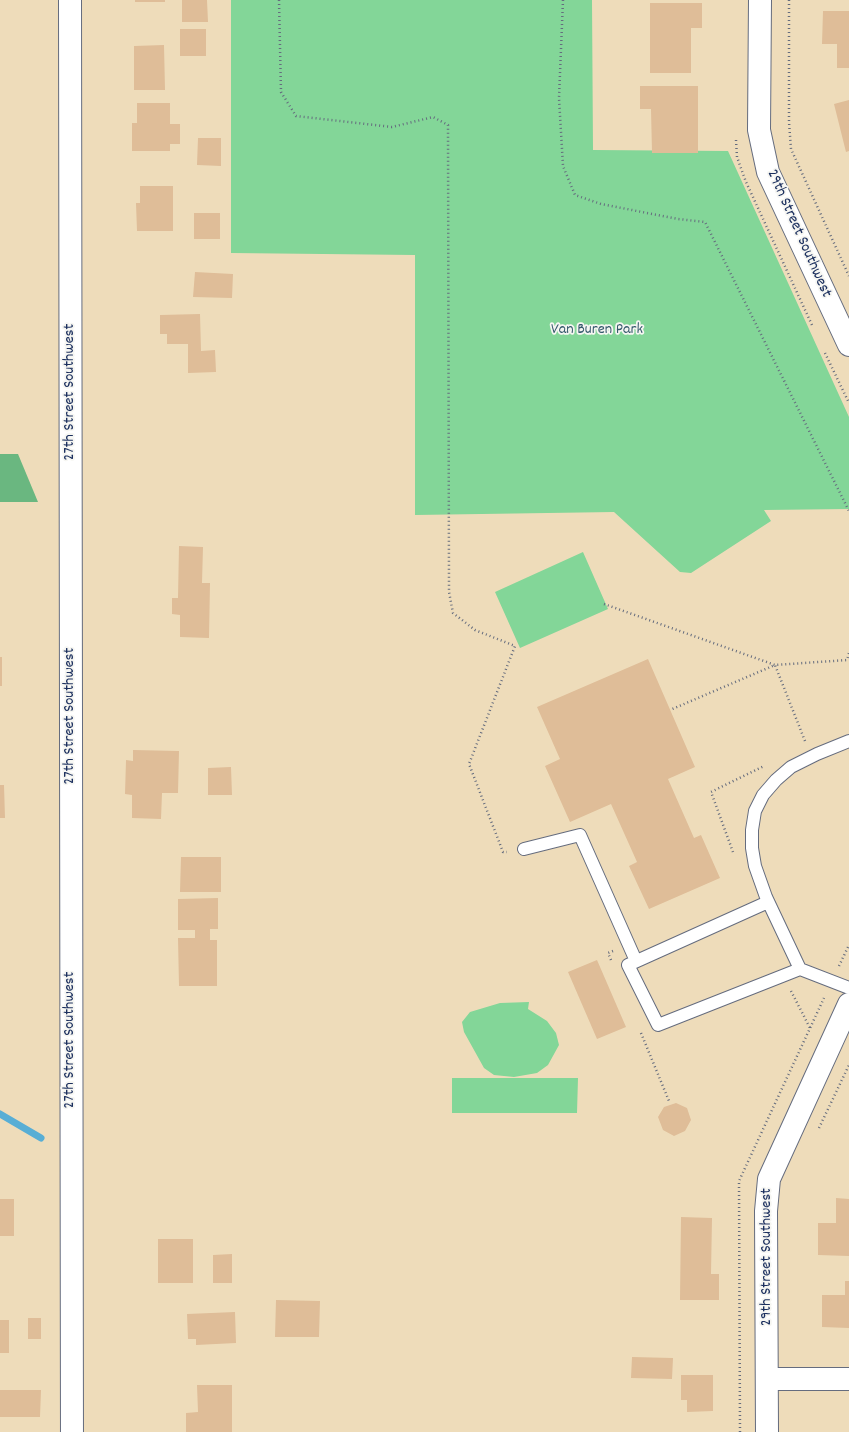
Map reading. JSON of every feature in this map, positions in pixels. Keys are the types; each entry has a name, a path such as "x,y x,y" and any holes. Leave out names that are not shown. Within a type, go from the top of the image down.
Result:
{"street":[{"name":"27th Street Southwest","path":"70,0 72,1432"},
{"name":"29th Street Southwest","path":"760,0 759,130 768,172 849,345"},
{"name":"29th Street Southwest","path":"767,1432 768,1379 766,1211 769,1179 848,1009"},
{"path":"768,1379 849,1379"}],"lane":[{"path":"800,969 768,902 755,866 752,848 752,830 755,811 763,795 776,780 792,767 817,754 849,741"},
{"path":"524,849 580,835 636,961"},
{"path":"768,902 628,965 658,1025 800,969 849,988"}],"path":[{"path":"279,0 281,92 296,116 392,127 433,117 448,125 449,592 453,613 475,630 515,646 469,764 503,852 524,849"},
{"path":"563,0 559,98 562,151 563,166 575,195 601,204 678,219 705,222 849,511"},
{"path":"789,0 789,122 791,149 849,276"},
{"path":"604,604 775,665 807,745"},
{"path":"670,710 775,665 847,660 849,653"},
{"path":"735,857 711,792 766,765"},
{"path":"789,987 810,1028"},
{"path":"819,1129 849,1065"}],"green space":[{"name":"Van Buren Park","path":"231,0 592,0 593,150 728,151 849,417 849,509 764,510 771,521 691,573 680,572 614,512 415,515 415,255 231,253"},
{"path":"0,454 18,454 38,502 0,502"},
{"path":"583,552 608,609 520,648 495,592"},
{"path":"529,1002 528,1009 547,1021 556,1033 559,1045 548,1065 537,1073 514,1077 494,1075 484,1068 464,1032 462,1022 470,1012 500,1003"},
{"path":"452,1078 578,1078 577,1113 452,1113"}],"building":[{"path":"135,0 165,0 165,2 135,2"},
{"path":"182,0 207,0 208,22 182,22"},
{"path":"650,3 702,3 702,28 691,28 691,73 650,73"},
{"path":"823,11 849,11 849,68 837,68 837,44 822,44"},
{"path":"180,29 206,29 206,56 180,56"},
{"path":"164,45 165,90 134,90 134,46"},
{"path":"640,86 698,86 698,153 652,153 651,109 640,109"},
{"path":"849,100 849,151 846,152 834,104"},
{"path":"137,103 170,103 170,124 180,124 180,144 170,144 170,151 132,151 132,123 137,123"},
{"path":"198,138 221,138 221,166 197,165"},
{"path":"140,186 173,186 173,231 137,231 136,203 140,203"},
{"path":"194,213 220,213 220,239 194,239"},
{"path":"195,272 233,274 232,298 193,297"},
{"path":"200,314 201,351 215,350 216,372 188,373 188,344 167,344 167,334 160,334 160,315"},
{"path":"179,546 203,547 202,583 210,583 209,638 180,637 180,615 172,614 172,598 178,598"},
{"path":"0,657 2,657 2,686 0,686"},
{"path":"648,659 695,767 668,779 694,838 701,835 720,878 649,909 629,866 637,862 611,804 570,822 545,766 560,759 537,707"},
{"path":"133,750 179,751 178,793 162,793 161,819 132,818 132,795 125,794 126,760 133,761"},
{"path":"231,767 232,795 208,795 208,768"},
{"path":"0,785 4,785 5,818 0,818"},
{"path":"181,857 221,857 221,892 180,892"},
{"path":"218,898 218,929 210,929 210,940 217,940 217,986 179,986 178,938 195,938 195,930 178,930 178,899"},
{"path":"597,960 626,1027 597,1039 568,972"},
{"path":"676,1103 687,1108 691,1120 685,1131 674,1136 663,1130 658,1117 664,1107"},
{"path":"836,1198 849,1199 849,1256 818,1255 818,1223 836,1223"},
{"path":"0,1199 14,1199 14,1236 0,1236"},
{"path":"681,1217 712,1218 711,1274 719,1274 719,1300 680,1300"},
{"path":"158,1239 193,1239 193,1283 158,1283"},
{"path":"232,1254 232,1283 213,1283 213,1255"},
{"path":"845,1281 849,1281 849,1328 822,1327 822,1295 845,1295"},
{"path":"276,1300 320,1301 319,1337 275,1337"},
{"path":"235,1312 236,1343 196,1345 196,1339 188,1339 187,1314"},
{"path":"28,1318 41,1318 41,1339 28,1339"},
{"path":"0,1320 9,1320 9,1353 0,1353"},
{"path":"632,1357 673,1358 672,1379 631,1378"},
{"path":"681,1375 713,1375 713,1411 687,1412 687,1400 681,1400"},
{"path":"197,1385 232,1385 232,1432 186,1432 186,1413 198,1412"},
{"path":"0,1390 41,1390 40,1417 0,1417"}],"waterway":[{"path":"0,1114 41,1138"}]}
